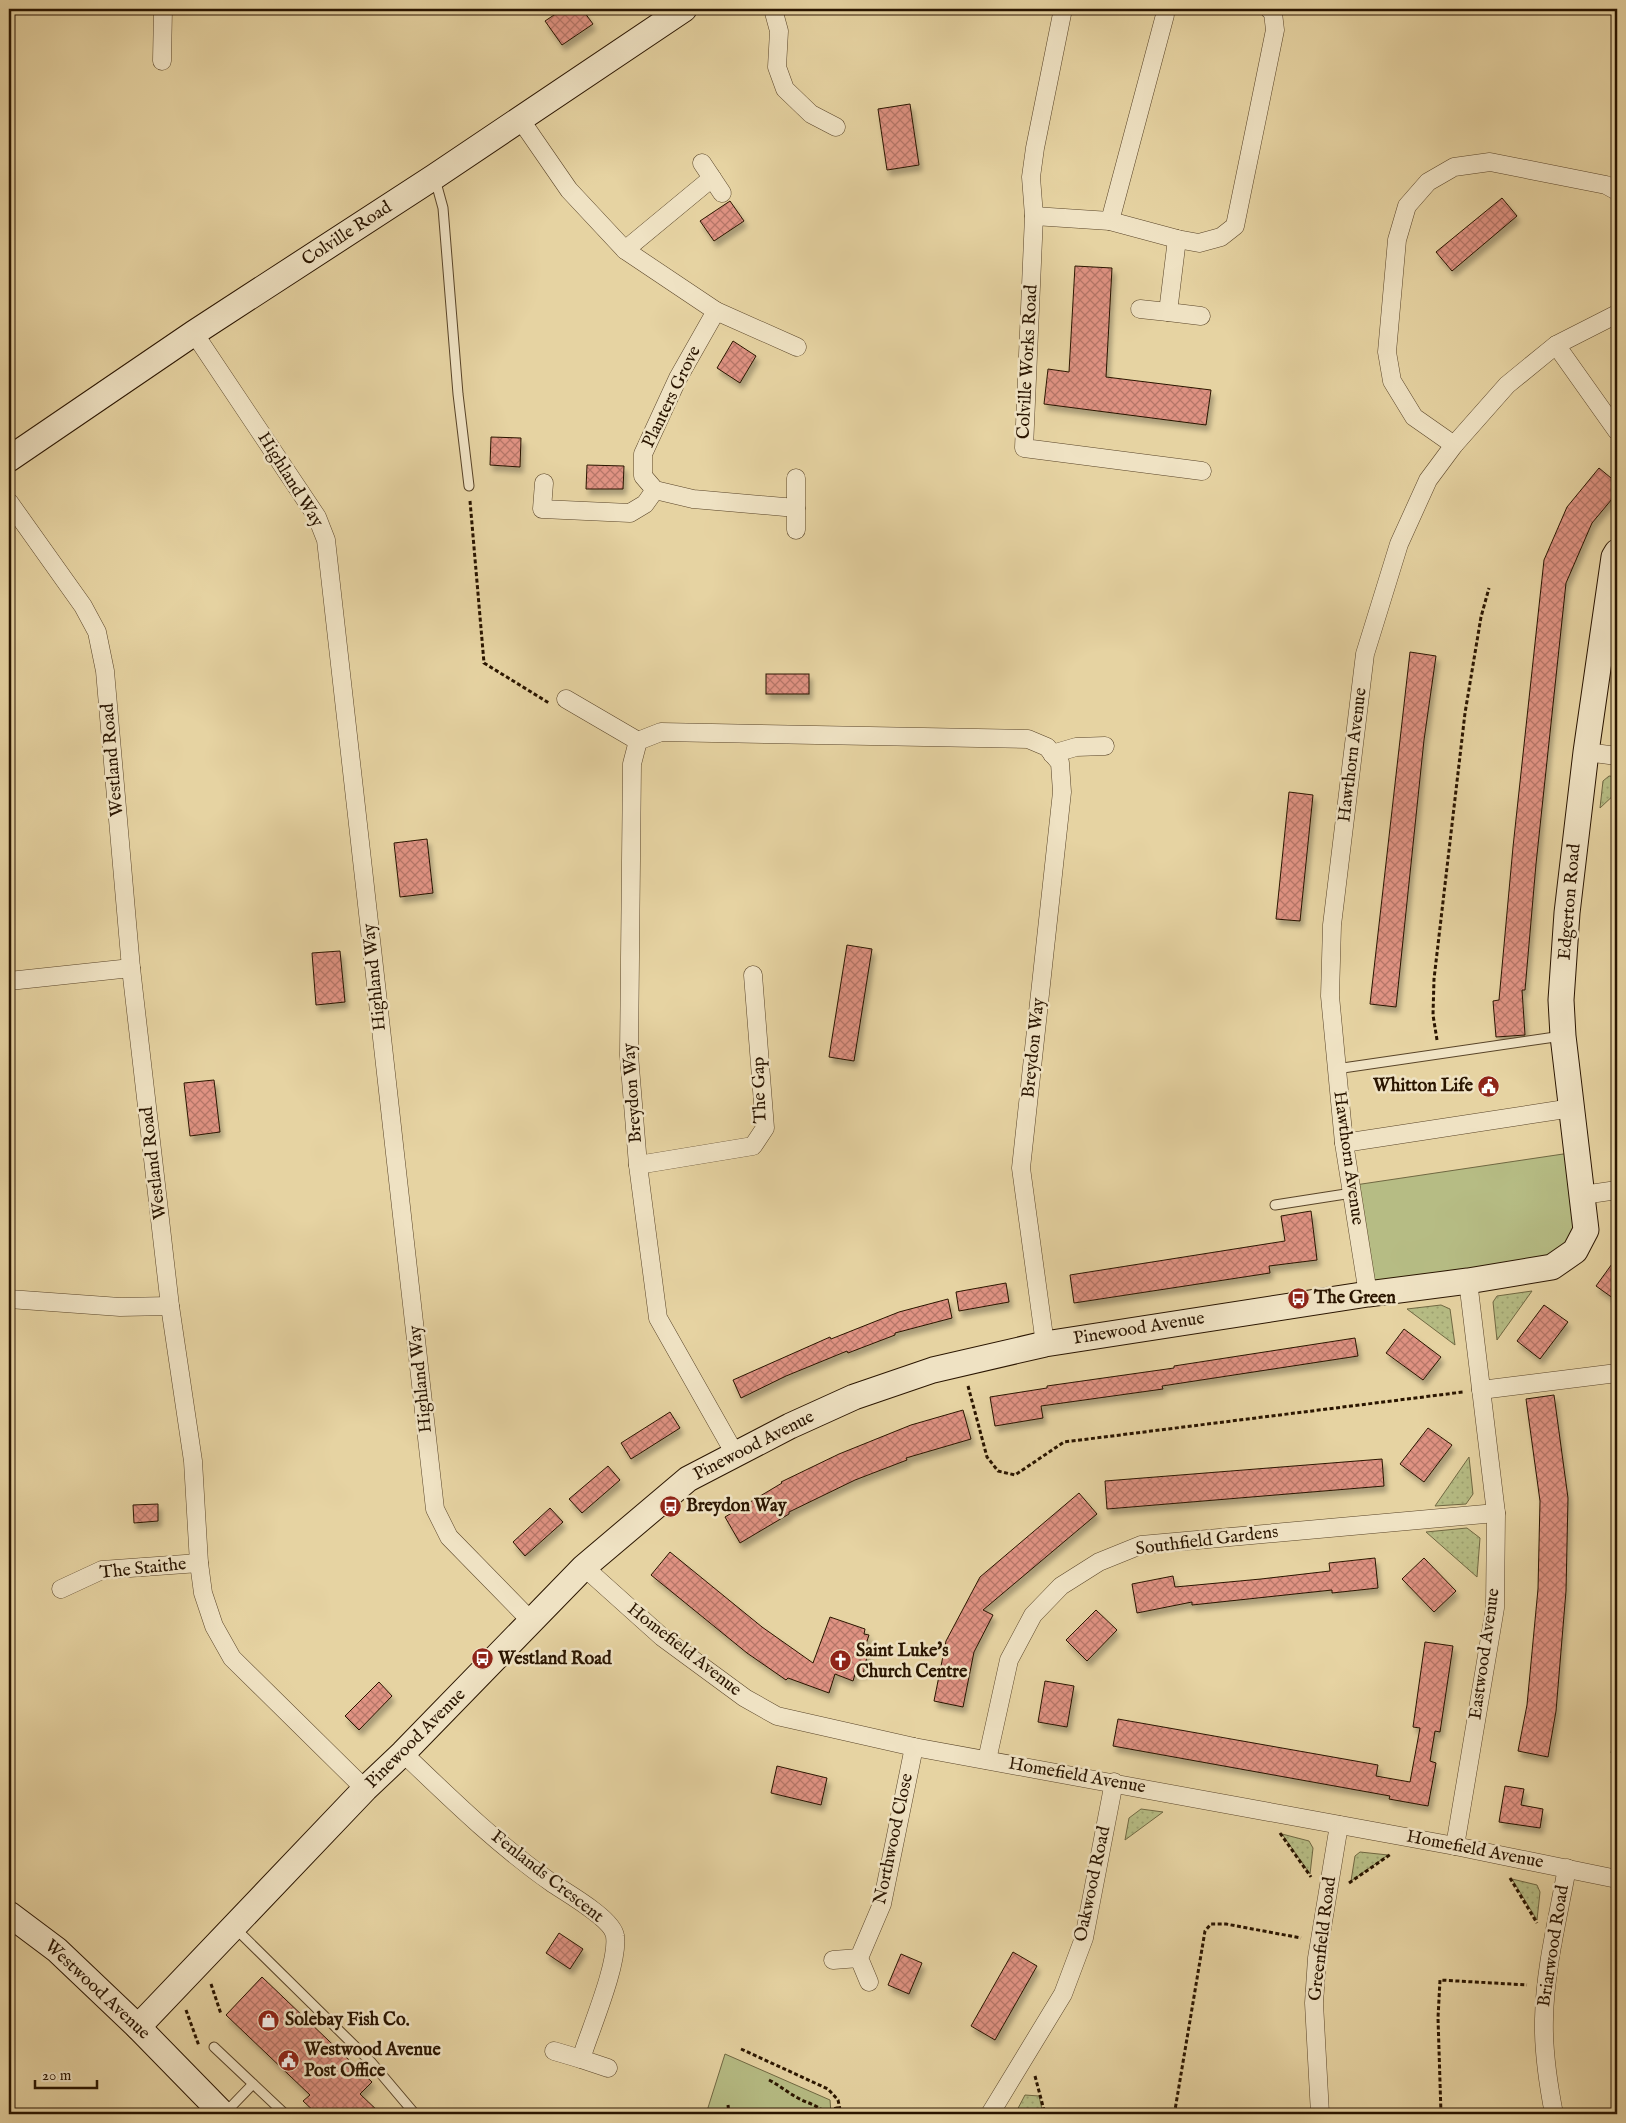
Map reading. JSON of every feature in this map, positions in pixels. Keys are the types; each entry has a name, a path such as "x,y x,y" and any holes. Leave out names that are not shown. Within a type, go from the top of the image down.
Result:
{"street":[{"path":"162,60 163,9"},
{"name":"Colville Road","path":"9,458 194,333 434,177 684,9"},
{"path":"773,9 779,31 777,67 785,89 811,114 836,127"},
{"name":"Colville Works Road","path":"1063,9 1031,177 1034,216 1024,448 1202,471"},
{"path":"1034,216 1110,221 1199,243 1221,237 1234,226 1275,30 1273,14 1269,9"},
{"path":"1110,221 1166,14"},
{"path":"520,119 569,190 625,250 716,311 796,347"},
{"path":"1454,445 1414,417 1392,380 1387,352 1396,249 1407,206 1428,182 1454,167 1490,162 1606,185 1617,191"},
{"path":"702,164 722,193"},
{"path":"625,250 712,178"},
{"path":"1168,312 1177,239"},
{"path":"1140,309 1201,316"},
{"name":"Planters Grove","path":"655,490 643,476 643,454 678,378 716,311"},
{"name":"Hawthorn Avenue","path":"1368,1294 1344,1143 1330,996 1332,925 1365,654 1399,544 1428,480 1454,445 1507,385 1556,345 1617,314"},
{"name":"Highland Way","path":"194,333 317,517 326,540 435,1509 450,1537 532,1622"},
{"path":"1556,345 1617,431"},
{"path":"796,478 796,530"},
{"path":"544,483 542,509 630,513 645,504 655,490 693,499 796,508"},
{"name":"Westland Road","path":"9,502 83,606 97,632 104,671 131,968 170,1306 193,1461 199,1563 203,1593 214,1626 232,1658 365,1789"},
{"name":"Edgerton Road","path":"1574,1251 1586,1230 1563,1036 1561,1000 1567,913 1586,752 1614,557 1617,552"},
{"path":"558,701 638,740 661,732 1028,739 1047,747 1052,754 1076,747 1105,746"},
{"name":"Breydon Way","path":"638,740 632,764 629,1055 638,1165 658,1318 735,1454"},
{"path":"1586,752 1617,756"},
{"name":"Breydon Way","path":"1045,1344 1021,1168 1062,792 1060,763 1052,754"},
{"path":"9,981 131,968"},
{"name":"The Gap","path":"638,1165 753,1146 765,1128 753,976"},
{"path":"1344,1143 1572,1108"},
{"path":"1583,1195 1617,1190"},
{"name":"Pinewood Avenue","path":"138,2027 365,1789 403,1753 584,1567 688,1479 735,1454 854,1397 933,1370 1045,1344 1552,1267 1574,1251"},
{"name":"Eastwood Avenue","path":"1455,1846 1495,1608 1496,1513 1468,1281"},
{"path":"9,1299 120,1307 170,1306"},
{"path":"1481,1390 1617,1373"},
{"name":"Southfield Gardens","path":"987,1760 1009,1660 1033,1615 1061,1586 1098,1562 1141,1546 1496,1513"},
{"name":"The Staithe","path":"61,1589 102,1570 199,1563"},
{"name":"Homefield Avenue","path":"584,1567 662,1637 745,1698 777,1716 914,1747 1114,1782 1455,1846 1617,1879"},
{"name":"Northwood Close","path":"859,1958 882,1904 914,1747"},
{"name":"Fenlands Crescent","path":"403,1753 474,1820 535,1871 603,1917 615,1934 614,1960 581,2059"},
{"name":"Oakwood Road","path":"990,2114 1062,1994 1084,1938 1114,1782"},
{"name":"Greenfield Road","path":"1320,2114 1314,2003 1320,1942 1339,1825"},
{"name":"Briarwood Road","path":"1554,2114 1544,2059 1546,1986 1567,1868"},
{"name":"Westwood Avenue","path":"9,1914 57,1950 138,2027 223,2114"},
{"path":"833,1960 859,1958 869,1982"},
{"path":"554,2050 608,2068"}],"lane":[{"path":"434,177 443,208 458,394 468,486"},
{"path":"1336,1068 1563,1036"},
{"path":"1275,1205 1352,1192"},
{"path":"234,1927 371,2062 415,2114"},
{"path":"214,2047 285,2114"},
{"path":"223,2114 253,2084"}],"path":[{"path":"468,486 484,663 558,701"},
{"path":"1439,1053 1433,1015 1434,979 1465,714 1482,616 1489,588"},
{"path":"961,1364 987,1457 998,1471 1015,1475 1064,1442 1481,1390"},
{"path":"1280,1832 1311,1877"},
{"path":"1349,1884 1391,1854"},
{"path":"1510,1878 1537,1923"},
{"path":"1176,2114 1175,2110 1205,1931 1210,1924 1226,1924 1320,1942"},
{"path":"210,1980 221,2014"},
{"path":"1441,2114 1438,2018 1440,1980 1546,1986"},
{"path":"184,2005 199,2047"},
{"path":"741,2050 828,2089 838,2100 841,2114"},
{"path":"1034,2075 1044,2114"},
{"path":"769,2080 784,2087 797,2098 818,2106 824,2113 840,2107"},
{"path":"728,2105 729,2114"}],"green space":[{"path":"1609,776 1617,777 1617,792 1600,808 1603,781"},
{"path":"1570,1153 1579,1227 1569,1246 1549,1261 1370,1288 1355,1185"},
{"path":"1532,1291 1497,1340 1493,1302 1497,1296"},
{"path":"1441,1305 1450,1309 1455,1345 1407,1309"},
{"path":"1469,1457 1473,1494 1466,1504 1435,1506"},
{"path":"1467,1528 1480,1538 1477,1577 1426,1532"},
{"path":"1617,1717 1617,1754 1611,1753"},
{"path":"1141,1809 1163,1812 1125,1840 1129,1818"},
{"path":"1282,1834 1309,1841 1313,1848 1310,1874"},
{"path":"1360,1852 1388,1855 1351,1881 1355,1856"},
{"path":"1512,1879 1537,1885 1540,1892 1537,1920"},
{"path":"725,2054 830,2100 831,2114 706,2114"},
{"path":"1025,2095 1039,2096 1043,2114 1015,2114"}],"building":[{"path":"563,9 582,9 593,24 562,45 545,21"},
{"path":"910,104 919,165 887,170 878,109"},
{"path":"1502,198 1517,216 1452,271 1436,252"},
{"path":"730,201 744,221 714,241 700,221"},
{"path":"1075,266 1112,268 1106,377 1211,390 1206,425 1044,404 1048,369 1069,372"},
{"path":"733,341 756,356 740,383 717,368"},
{"path":"491,437 521,438 520,467 490,465"},
{"path":"587,465 624,466 623,489 586,489"},
{"path":"1599,468 1617,483 1617,493 1592,523 1566,583 1536,864 1525,990 1522,990 1525,1035 1496,1037 1493,1001 1499,1000 1513,847 1544,560 1567,507"},
{"path":"1410,652 1436,656 1424,740 1396,1007 1370,1004"},
{"path":"766,674 809,674 809,694 766,694"},
{"path":"1289,792 1313,795 1300,921 1276,919"},
{"path":"427,839 433,893 400,897 394,843"},
{"path":"847,945 872,949 854,1061 829,1057"},
{"path":"340,951 345,1002 316,1005 312,953"},
{"path":"214,1080 220,1132 190,1136 184,1083"},
{"path":"1311,1211 1317,1260 1269,1266 1270,1273 1074,1303 1070,1275 1285,1241 1281,1216"},
{"path":"1617,1257 1617,1301 1596,1286"},
{"path":"1006,1283 1009,1302 959,1311 956,1292"},
{"path":"948,1299 952,1318 895,1333 895,1335 848,1353 847,1351 786,1376 741,1398 733,1380 830,1337 831,1339 899,1312"},
{"path":"1544,1305 1568,1322 1540,1359 1517,1341"},
{"path":"1404,1329 1441,1357 1423,1380 1386,1353"},
{"path":"1355,1338 1358,1356 1162,1386 1163,1389 1041,1406 1043,1418 995,1426 990,1397 1047,1388 1047,1386 1174,1368 1174,1366"},
{"path":"1554,1395 1568,1498 1566,1591 1556,1711 1548,1757 1518,1751 1527,1705 1538,1589 1540,1501 1526,1399"},
{"path":"963,1410 971,1439 906,1458 907,1460 855,1480 789,1512 789,1514 740,1543 725,1517 781,1482 839,1454 911,1425"},
{"path":"670,1412 680,1428 631,1459 621,1443"},
{"path":"1428,1428 1452,1445 1424,1482 1400,1464"},
{"path":"1382,1459 1384,1486 1107,1509 1105,1481"},
{"path":"608,1466 620,1480 582,1513 569,1499"},
{"path":"1079,1493 1097,1514 983,1610 993,1615 974,1652 963,1707 934,1701 946,1641 980,1577"},
{"path":"158,1504 158,1521 134,1523 133,1505"},
{"path":"550,1508 563,1522 525,1556 513,1542"},
{"path":"670,1552 762,1627 813,1663 830,1617 865,1629 864,1634 869,1635 864,1650 868,1652 863,1674 856,1671 853,1681 835,1674 829,1693 788,1678 786,1680 747,1653 651,1575"},
{"path":"1375,1558 1378,1588 1332,1593 1332,1590 1192,1605 1192,1602 1137,1613 1132,1584 1173,1576 1175,1587 1261,1579 1330,1571 1329,1563"},
{"path":"1424,1558 1456,1591 1434,1612 1402,1579"},
{"path":"1096,1610 1117,1630 1087,1661 1066,1640"},
{"path":"1425,1642 1453,1646 1440,1732 1435,1731 1430,1761 1436,1763 1428,1806 1389,1799 1390,1796 1113,1746 1118,1719 1378,1765 1376,1776 1410,1782 1420,1728 1413,1727"},
{"path":"1045,1681 1074,1686 1067,1727 1038,1722"},
{"path":"379,1682 392,1696 359,1730 345,1716"},
{"path":"777,1766 827,1778 821,1805 771,1793"},
{"path":"1505,1786 1524,1789 1521,1805 1543,1809 1540,1828 1499,1822"},
{"path":"559,1933 583,1949 570,1969 546,1953"},
{"path":"1013,1952 1037,1966 995,2040 971,2026"},
{"path":"901,1954 922,1963 909,1994 888,1985"},
{"path":"262,1977 372,2082 360,2094 381,2114 317,2114 303,2101 310,2095 226,2015"}],"place":[{"name":"Whitton Life","path":"1489,1086"},
{"name":"The Green","path":"1298,1298"},
{"name":"Breydon Way","path":"670,1506"},
{"name":"Westland Road","path":"482,1659"},
{"name":"Saint Luke's Church Centre","path":"840,1661"},
{"name":"Solebay Fish Co.","path":"269,2020"},
{"name":"Westwood Avenue Post Office","path":"288,2060"}]}
